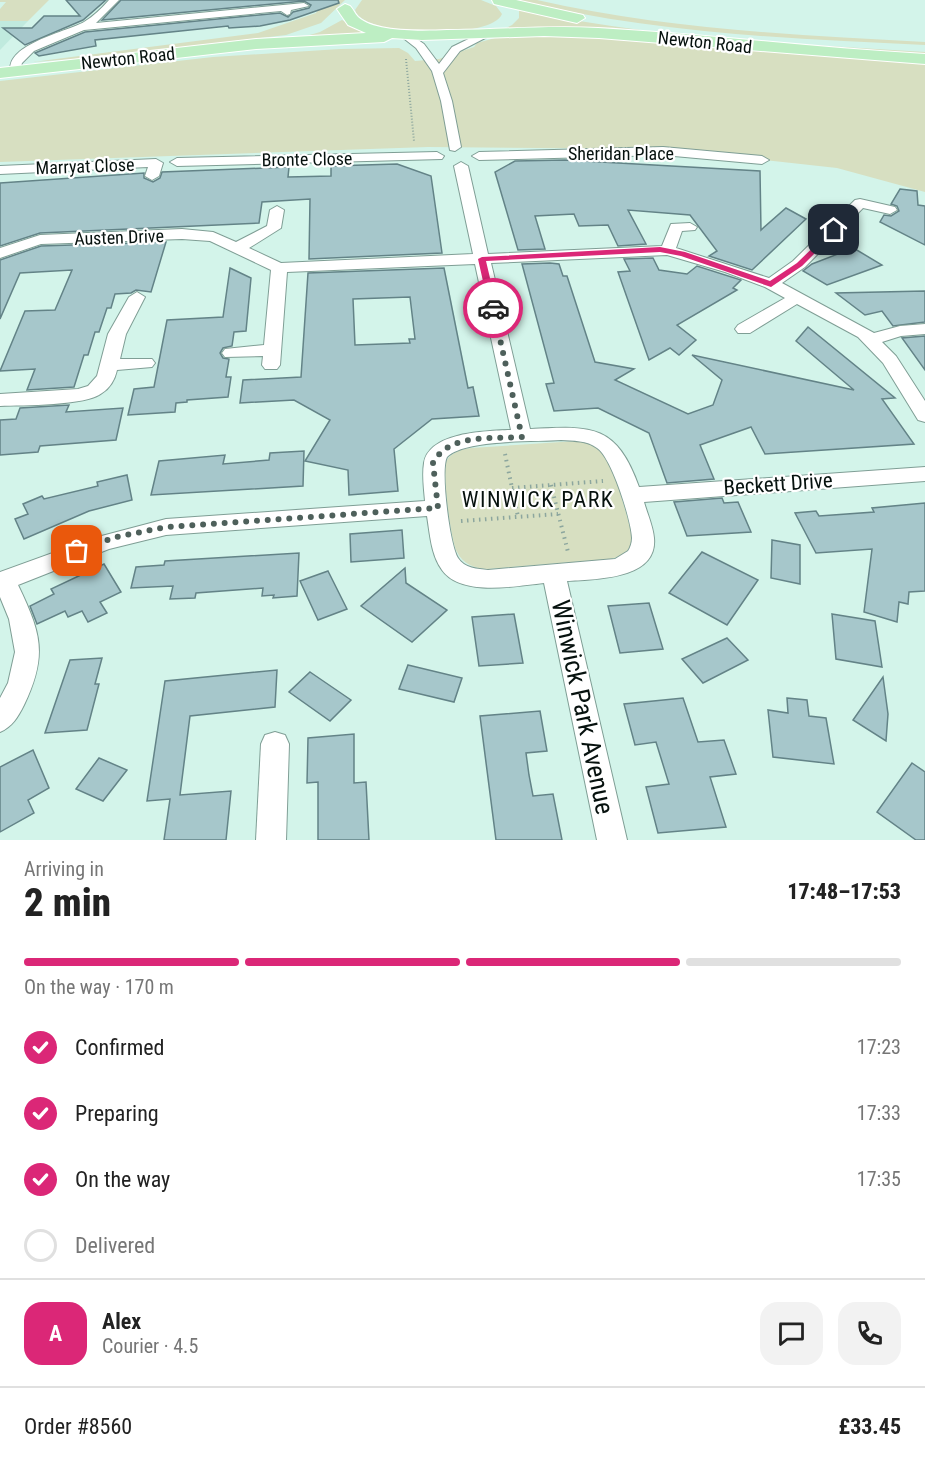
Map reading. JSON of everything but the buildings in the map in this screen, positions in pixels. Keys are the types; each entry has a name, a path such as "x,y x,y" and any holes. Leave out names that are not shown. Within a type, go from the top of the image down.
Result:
{"main road":[{"path":"485,34 511,16 510,8 497,0"},
{"name":"Newton Road","path":"497,0 552,13 614,23 755,37 925,49"},
{"path":"340,13 357,23 403,42"},
{"name":"Newton Road","path":"256,44 309,32 340,13"},
{"name":"Newton Road","path":"8,72 256,44 403,42 485,34 592,31 770,48 925,59"}],"street":[{"path":"8,72 26,51 83,27 114,0"},
{"path":"83,27 285,10 304,6"},
{"path":"439,71 456,49 485,34"},
{"path":"403,42 424,49 439,71 456,147"},
{"path":"456,147 469,148 480,156 472,163 461,166 443,163 437,156 441,151 456,147"},
{"name":"Sheridan Place","path":"480,156 663,151 762,160"},
{"name":"Bronte Close","path":"177,162 437,156"},
{"name":"Marryat Close","path":"0,170 156,163 152,176"},
{"path":"461,166 482,259 512,438"},
{"path":"771,284 799,264 862,199 890,210"},
{"path":"237,248 274,228 277,210"},
{"path":"669,250 677,226"},
{"name":"Austen Drive","path":"0,253 40,240 183,234 213,237 279,268 669,250 771,284 854,327 872,339 890,360 925,416"},
{"path":"231,353 272,358 279,268"},
{"path":"0,400 87,393 101,384 106,378 117,334 137,297"},
{"path":"743,330 798,297"},
{"path":"872,339 925,329"},
{"path":"109,365 146,363"},
{"name":"Winwick Park Avenue","path":"573,434 600,440 616,455 644,538 643,548 638,557 629,564 617,568 488,579 473,578 450,565 444,555 433,463 443,449 463,441 512,438 573,434"},
{"name":"Beckett Drive","path":"628,487 925,474"},
{"path":"0,720 22,683 29,650 17,608 2,581 89,546 156,528 439,515"},
{"name":"Winwick Park Avenue","path":"564,574 612,840"},
{"path":"271,840 275,744"}],"path":[{"path":"403,42 415,156"},
{"path":"512,438 512,488 518,517"},
{"path":"512,488 551,485 628,487"},
{"path":"551,485 558,514 564,574"},
{"path":"439,515 518,517 558,514"}],"shaded area":[{"path":"0,0 49,0 28,21 0,21 0,9 6,2 0,2"},
{"path":"325,0 345,0 321,23 286,35 88,58 33,62 258,33 316,13"},
{"path":"362,0 481,0 496,6 502,14 493,22 453,32 402,30 380,26 363,19 355,10"},
{"path":"518,0 537,0 633,18 681,24 925,42 925,45 720,33 618,20"},
{"path":"519,9 619,27 670,33 925,52 925,56 502,30 519,18"},
{"path":"342,20 355,27 383,35 303,37 320,32"},
{"path":"0,21 28,21 0,50"},
{"path":"570,33 925,62 925,192 837,168 664,149 428,147 0,162 0,81 213,57 340,49 399,48 415,61 439,59 474,47 477,43 502,36"},
{"path":"577,441 597,446 610,464 632,533 627,551 610,559 488,569 466,563 457,552 452,535 445,477 445,466 449,457 458,451 471,448"}],"way so far":[{"path":"77,551 138,531 166,527 438,508 433,463 443,449 463,441 522,437 493,308"}],"district":[{"name":"WINWICK PARK","path":"538,499"}],"route":[{"path":"493,308 482,259 652,249 669,250 771,284 799,264 834,230"}]}
